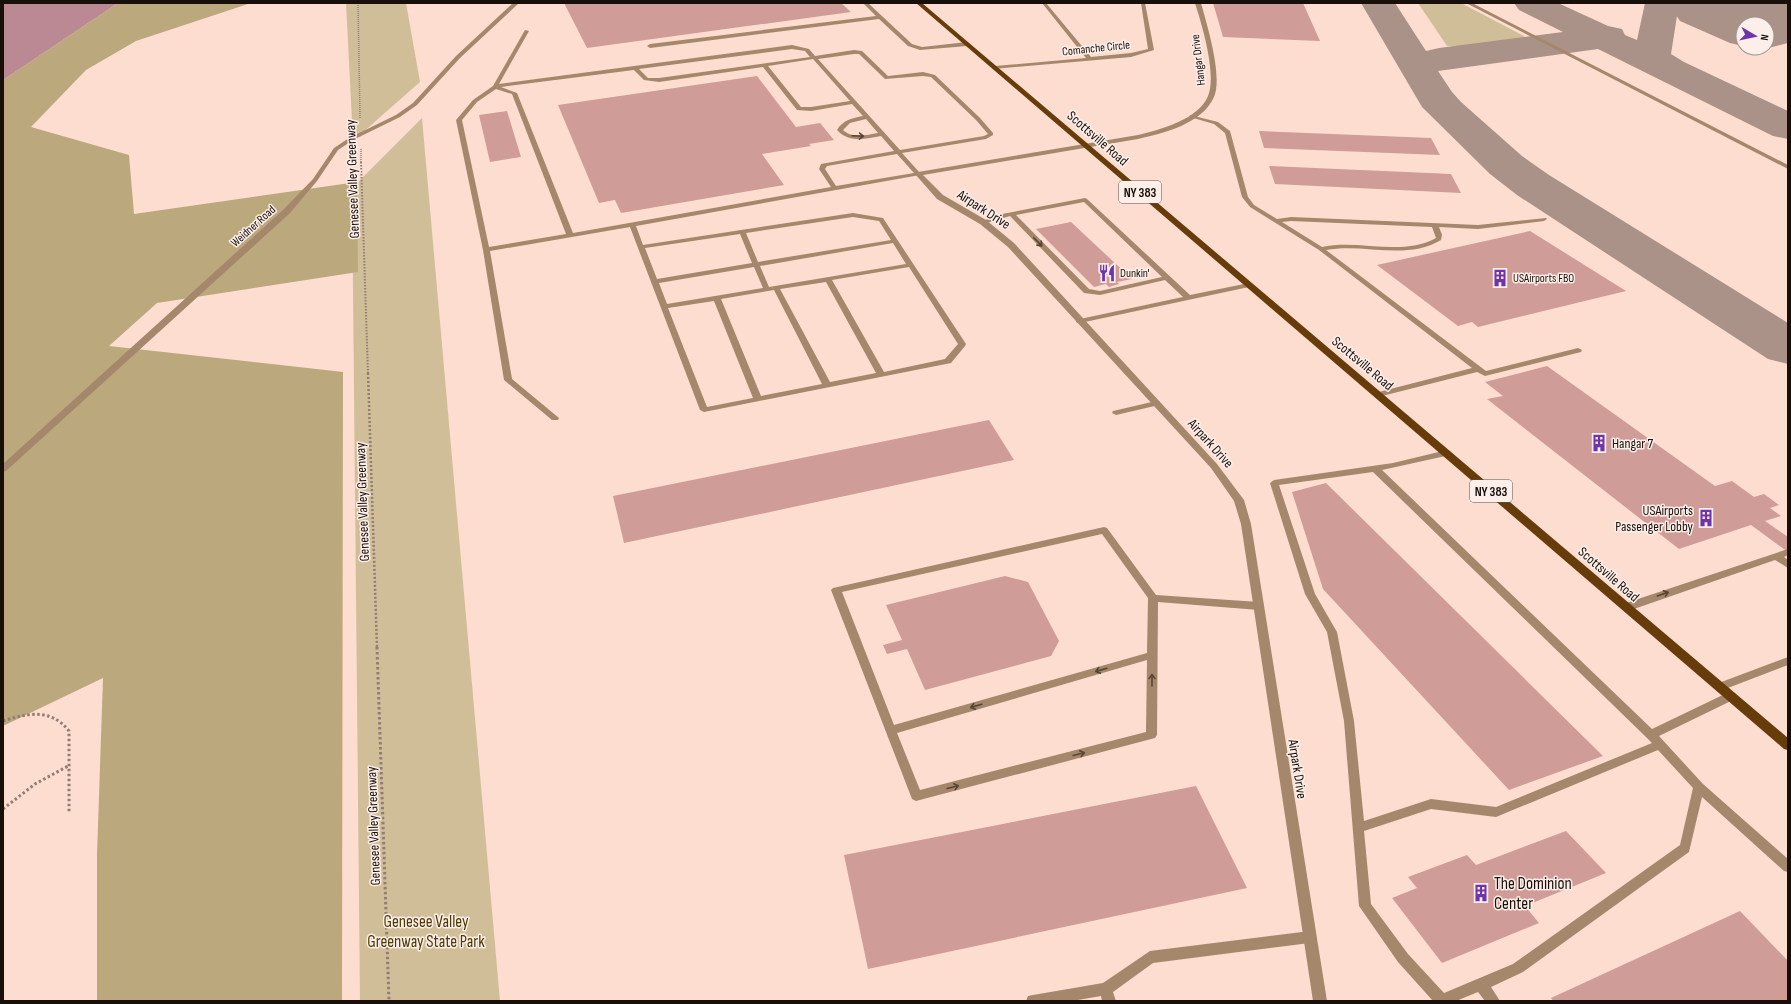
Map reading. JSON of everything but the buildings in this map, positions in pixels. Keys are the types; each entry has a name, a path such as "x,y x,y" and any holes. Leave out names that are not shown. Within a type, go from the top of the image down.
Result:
{"main road":[{"name":"Scottsville Road","path":"919,3 1788,745"}],"street":[{"name":"Weidner Road","path":"3,468 287,212 315,180 336,150 346,142 398,116 415,104 458,57 516,3"},
{"name":"Hangar Drive","path":"1086,146 1148,135 1169,128 1192,116 1207,103 1213,84 1207,38 1198,3"},
{"name":"Airpark Drive","path":"918,174 1086,146"},
{"name":"Airpark Drive","path":"918,174 944,200 983,222 1011,245 1214,466 1239,500 1246,524 1320,1001"}],"lane":[{"path":"865,3 910,46 922,49 967,44"},
{"path":"1044,3 1090,59"},
{"name":"Comanche Circle","path":"995,68 1131,55 1151,50 1143,3"},
{"path":"1468,3 1788,167"},
{"path":"650,46 880,17"},
{"path":"495,87 527,31"},
{"path":"555,418 508,380 486,250 459,120 468,106 478,97 495,87 792,47 807,50 918,174"},
{"path":"635,68 644,78 652,80 858,52 864,54 887,78 919,74 933,76 978,118 991,134 986,137 823,165 822,169 835,188"},
{"path":"764,65 799,109 811,109 854,102"},
{"path":"495,87 514,93 570,235"},
{"path":"1192,116 1216,123 1228,132 1246,200 1257,210 1276,220 1321,249 1485,374 1578,350"},
{"path":"867,117 850,120 842,124 840,130 843,134 852,136 866,137 882,134"},
{"path":"486,250 918,174"},
{"path":"983,222 1011,214 1085,200 1188,298"},
{"path":"1011,214 1088,292 1100,293 1167,278"},
{"path":"632,224 704,410 948,361 962,344 881,219 853,215 641,247"},
{"path":"1276,220 1285,219 1485,227 1544,219"},
{"path":"1321,249 1348,246 1408,248 1423,246 1431,244 1439,239 1439,235 1434,225"},
{"path":"742,232 768,290"},
{"path":"654,282 895,241"},
{"path":"664,307 911,265"},
{"path":"828,279 881,374"},
{"path":"1080,321 1249,285"},
{"path":"776,288 827,385"},
{"path":"717,298 758,399"},
{"path":"1378,394 1478,369"},
{"path":"1116,413 1156,403"},
{"path":"1447,453 1393,466 1274,483 1310,594 1332,632 1349,721 1365,906 1403,958 1441,1000 1481,985 1518,968 1686,848 1700,787"},
{"path":"1375,469 1651,735 1700,787 1788,867"},
{"path":"1104,530 1153,598 1152,655 1151,735 916,796 836,590 1104,530"},
{"path":"1626,607 1788,552"},
{"path":"1776,556 1788,565"},
{"path":"1153,598 1259,606"},
{"path":"890,731 1152,655"},
{"path":"1720,687 1788,662"},
{"path":"1651,735 1731,696"},
{"path":"1358,828 1431,804 1496,812 1660,745"},
{"path":"1033,1001 1108,995 1150,957 1310,937"},
{"path":"1481,985 1494,1001"}],"path":[{"name":"Genesee Valley Greenway","path":"358,3 360,134 389,1001"},
{"path":"3,721 29,714 44,714 57,717 65,724 69,731 69,812"},
{"path":"3,809 35,784 70,765"}],"green space":[{"path":"346,3 406,3 420,82 353,141"},
{"path":"1418,3 1461,3 1524,36 1525,38 1468,47 1447,46"},
{"name":"Genesee Valley Greenway State Park","path":"422,118 500,1001 360,1001 352,188"}],"shaded area":[{"path":"3,3 118,3 3,80"},
{"path":"118,3 251,3 136,41 86,70 31,127 129,155 134,214 357,182 358,272 157,303 109,346 343,372 342,1001 97,1001 97,855 103,678 3,726 3,80"}],"taxiway":[{"path":"1378,3 1419,71"},
{"path":"1531,3 1603,38"},
{"path":"1662,3 1652,53 1656,61 1670,70"},
{"path":"1603,38 1609,37"},
{"path":"1419,71 1423,63 1439,59 1603,38"},
{"path":"1603,38 1788,127"},
{"path":"1419,71 1436,99 1447,111 1506,165 1533,185 1788,347"}],"runway":[{"path":"1710,3 1742,16"}],"place":[{"name":"Dunkin'","path":"1107,273"},
{"name":"USAirports FBO","path":"1500,278"},
{"name":"Hangar 7","path":"1599,443"},
{"name":"USAirports Passenger Lobby","path":"1706,518"},
{"name":"The Dominion Center","path":"1481,893"}]}
